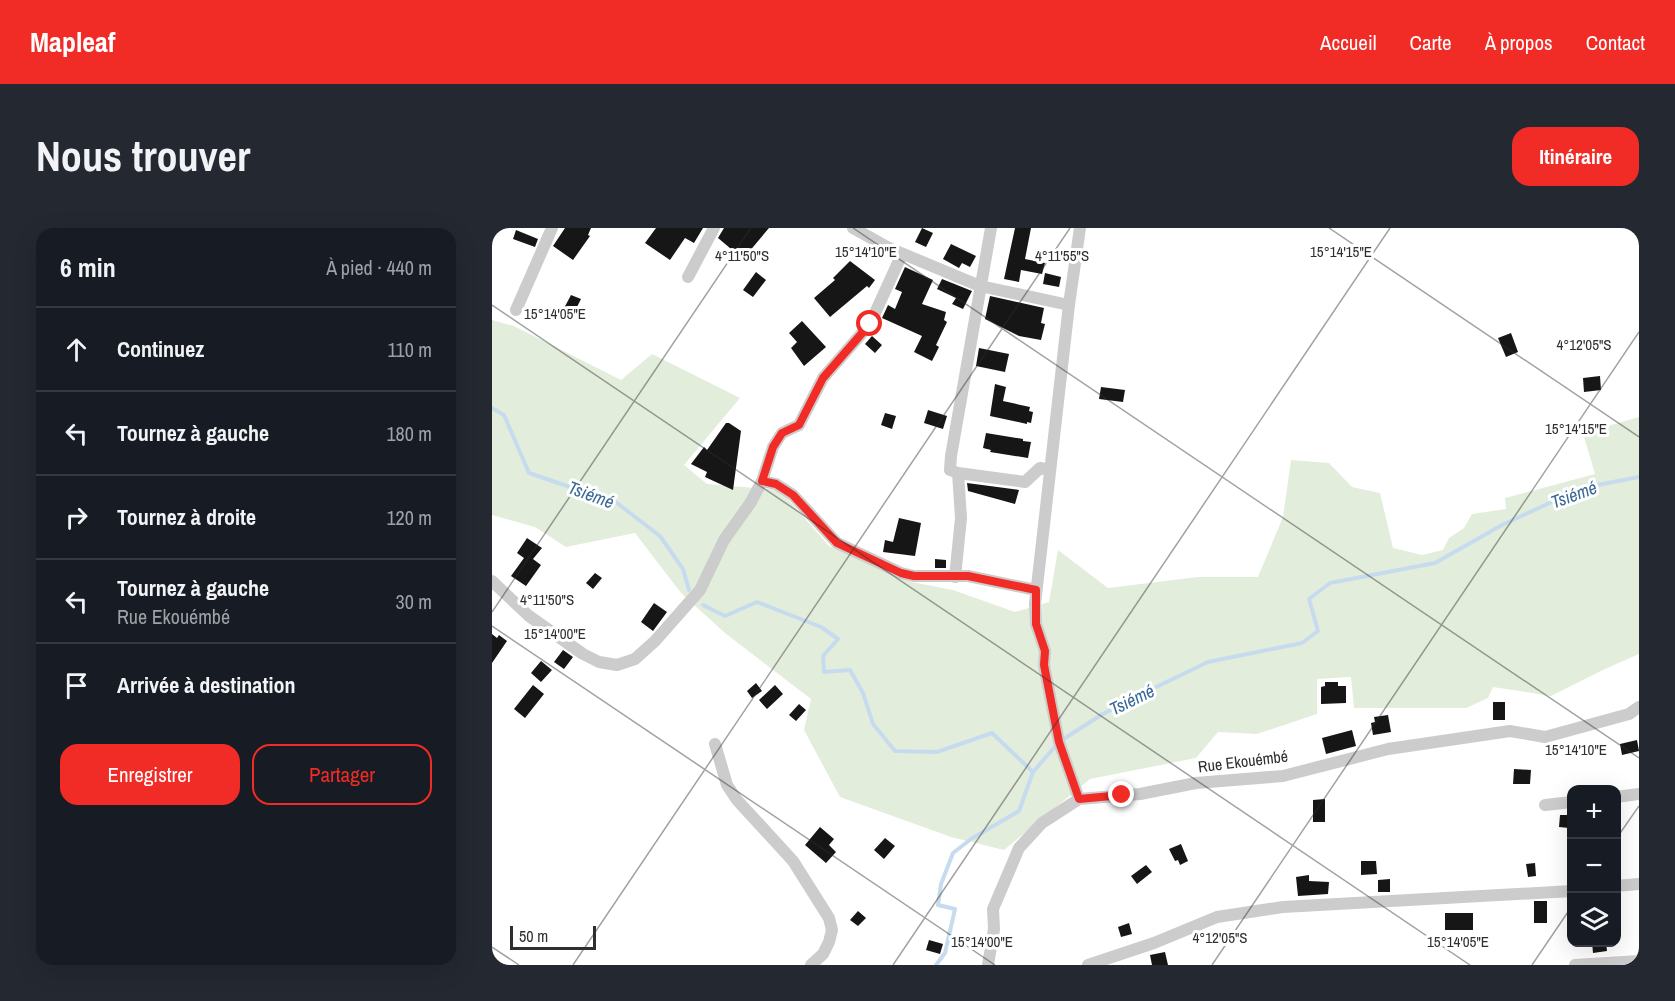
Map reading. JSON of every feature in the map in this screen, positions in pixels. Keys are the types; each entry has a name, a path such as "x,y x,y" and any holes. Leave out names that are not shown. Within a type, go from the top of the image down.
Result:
{"street":[{"path":"516,310 552,228"},
{"path":"688,277 714,228"},
{"path":"853,228 902,254 980,286 1069,305"},
{"path":"992,228 980,286 950,470 1024,482 1040,468 1050,470"},
{"path":"1079,799 1059,742 1044,665 1045,651 1036,624 1036,590 1080,228"},
{"path":"494,587 529,616 583,654 599,662 617,665 635,659 655,641 700,590 724,540 751,502 762,481 773,447 782,433 799,425 823,378 870,324 902,254"},
{"path":"956,577 961,518 958,473"},
{"path":"762,481 776,484 793,495 837,543 901,573 914,576 968,576 1036,590"},
{"name":"Rue Ekouémbé","path":"988,965 993,909 1019,848 1042,823 1079,799 1140,794 1196,783 1282,776 1388,749 1510,731 1545,737 1629,714 1639,707"},
{"path":"715,744 727,785 737,800 793,861 829,918 832,930 829,942 823,954 811,965"},
{"path":"1621,796 1639,794"},
{"path":"1545,805 1567,803"},
{"path":"1621,886 1639,884"},
{"path":"1088,965 1154,943 1217,917 1283,907 1567,891"},
{"path":"1575,965 1639,961"}],"green space":[{"path":"492,320 514,326 621,380 652,354 740,398 684,465 707,484 780,490 829,546 912,582 953,590 1015,612 1049,602 1058,550 1108,588 1198,577 1258,577 1283,517 1291,460 1329,463 1352,487 1380,493 1393,548 1422,555 1443,550 1449,538 1464,528 1472,514 1506,509 1505,498 1595,474 1583,433 1639,417 1639,654 1551,696 1493,687 1488,698 1466,708 1354,708 1351,677 1317,679 1317,714 1257,734 1218,732 1196,758 1090,779 1004,850 951,837 840,797 804,730 811,699 725,633 681,593 635,533 566,547 535,527 492,515"}],"building":[{"path":"565,228 591,228 588,235 590,236 573,260 553,246"},
{"path":"656,228 703,228 694,243 685,238 670,260 645,243"},
{"path":"724,228 769,228 743,259 718,238"},
{"path":"922,228 933,233 926,247 915,242"},
{"path":"1015,228 1031,228 1025,259 1045,263 1042,274 1021,270 1019,282 1004,279"},
{"path":"516,230 538,239 535,247 513,239"},
{"path":"951,244 976,256 970,267 962,263 959,268 943,259"},
{"path":"850,261 875,280 869,288 867,286 830,317 814,298 835,280 833,278"},
{"path":"905,267 933,280 922,304 946,312 944,320 947,322 936,345 939,347 932,361 914,352 922,336 882,318 888,305 895,309 902,292 895,289"},
{"path":"756,272 766,280 753,297 743,290"},
{"path":"1045,273 1061,277 1059,287 1043,284"},
{"path":"942,279 972,291 963,309 952,304 956,298 937,289"},
{"path":"571,295 581,299 572,317 562,312"},
{"path":"990,296 1044,308 1041,323 1045,324 1041,340 1019,336 985,319"},
{"path":"802,321 826,347 804,366 791,348 797,342 789,333"},
{"path":"1511,333 1518,352 1506,357 1498,338"},
{"path":"872,336 882,345 875,353 865,344"},
{"path":"979,348 1009,354 1005,372 976,366"},
{"path":"1600,376 1601,390 1584,392 1583,378"},
{"path":"995,384 1006,387 1003,401 1030,407 1029,411 1033,412 1031,423 990,416"},
{"path":"1101,387 1125,390 1123,402 1099,399"},
{"path":"928,410 947,416 943,429 924,423"},
{"path":"885,413 896,416 892,429 881,425"},
{"path":"726,423 741,431 733,490 705,477 707,472 691,464 704,447 707,450"},
{"path":"986,433 1031,442 1028,458 990,452 991,450 983,448"},
{"path":"967,483 1019,490 1015,504 968,491"},
{"path":"899,518 921,523 915,556 883,552 885,540 893,542"},
{"path":"527,538 542,548 533,559 541,565 526,586 511,576 524,558 517,553"},
{"path":"935,559 946,560 946,568 935,568"},
{"path":"595,573 602,578 593,589 586,583"},
{"path":"654,603 667,612 653,631 641,622"},
{"path":"492,634 497,638 499,635 507,641 492,663"},
{"path":"563,650 573,657 564,669 554,662"},
{"path":"541,661 552,670 541,682 531,673"},
{"path":"1325,682 1338,682 1338,686 1346,686 1346,703 1321,704 1321,687 1325,686"},
{"path":"756,683 762,691 752,698 747,691"},
{"path":"533,685 544,694 525,718 514,709"},
{"path":"775,685 783,694 767,709 759,700"},
{"path":"1493,702 1505,702 1505,720 1493,720"},
{"path":"799,704 806,710 796,721 789,715"},
{"path":"1388,715 1391,732 1373,735 1371,723 1375,722 1374,717"},
{"path":"1352,730 1356,746 1326,754 1322,738"},
{"path":"1637,740 1639,751 1622,755 1620,744"},
{"path":"1514,769 1531,770 1530,784 1513,784"},
{"path":"1325,799 1325,822 1313,822 1313,800"},
{"path":"1560,815 1567,815 1567,828 1559,827"},
{"path":"820,827 834,839 829,845 836,852 826,863 805,845"},
{"path":"885,838 895,846 884,859 874,850"},
{"path":"1181,844 1188,861 1180,865 1178,860 1175,861 1169,849"},
{"path":"1361,861 1376,861 1377,874 1361,875"},
{"path":"1535,863 1536,876 1528,877 1526,864"},
{"path":"1146,865 1152,872 1137,884 1131,876"},
{"path":"1309,875 1309,881 1329,882 1328,894 1298,896 1296,877"},
{"path":"1390,879 1390,892 1378,892 1378,880"},
{"path":"1534,901 1547,901 1547,923 1534,923"},
{"path":"858,911 866,918 858,926 850,920"},
{"path":"1445,913 1473,913 1473,930 1445,930"},
{"path":"1129,923 1132,934 1121,937 1118,927"},
{"path":"929,940 943,944 940,954 926,950"},
{"path":"1592,947 1607,947 1607,951 1593,953"},
{"path":"1165,952 1168,965 1152,965 1150,955"}],"waterway":[{"name":"Tsiémé","path":"492,408 504,415 529,473 617,503 660,536 683,569 689,590"},
{"name":"Tsiémé","path":"703,605 725,616 757,602 821,627 838,639 823,656 824,672 850,670 863,693 873,724 895,751 937,752 992,733 1033,772 1059,742 1101,715 1208,662 1302,643 1318,631 1309,599 1330,583 1435,563 1502,525 1582,488 1639,477"},
{"path":"936,965 945,953 955,909 938,905 941,884 953,853 971,839 1019,811 1033,772"}],"route":[{"path":"870,324 823,378 799,425 782,433 773,447 762,481 776,484 793,495 837,543 901,573 914,576 968,576 1036,590 1036,624 1045,651 1044,665 1059,742 1079,799 1122,795"}]}
